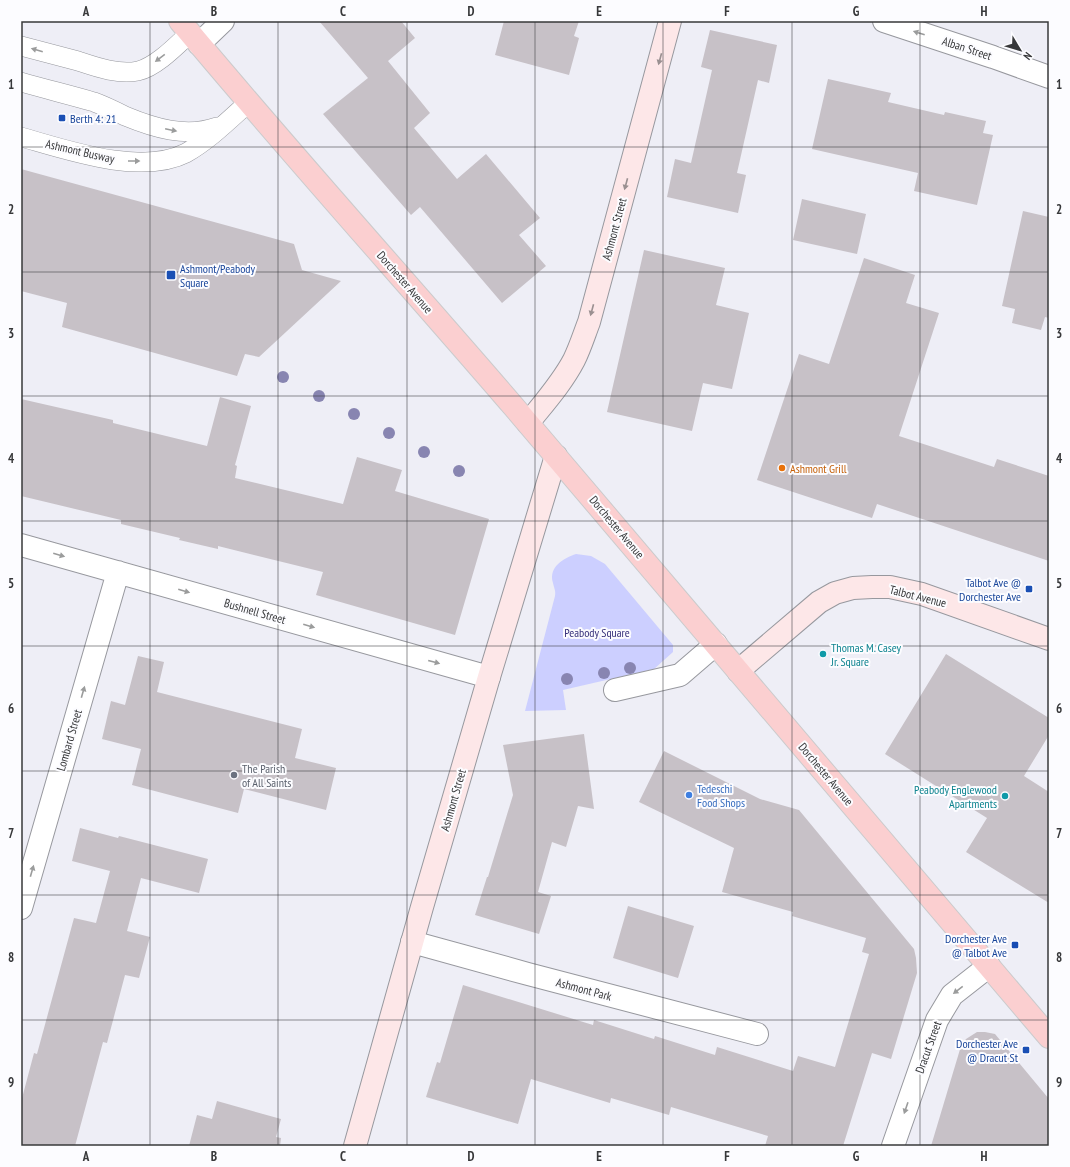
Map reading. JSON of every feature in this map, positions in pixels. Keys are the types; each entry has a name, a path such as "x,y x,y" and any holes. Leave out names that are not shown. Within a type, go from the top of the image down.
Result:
{"main road":[{"name":"Ashmont Street","path":"528,423 574,360 589,322 670,21"},
{"name":"Dorchester Avenue","path":"190,33 248,103 528,423 1049,1037"},
{"name":"Ashmont Street","path":"355,1146 412,942 489,677 556,456"},
{"name":"Talbot Avenue","path":"738,671 818,602 835,593 853,588 885,587 912,592 937,599 1049,639"}],"street":[{"path":"190,33 223,21"},
{"name":"Alban Street","path":"884,21 1049,77"},
{"name":"Bushnell Street","path":"21,544 489,677"},
{"name":"Lombard Street","path":"21,908 118,572"},
{"path":"615,690 680,675 716,644"},
{"name":"Ashmont Park","path":"412,942 757,1034"},
{"name":"Dracut Street","path":"893,1146 937,1020 952,995 989,966"}],"lane":[{"path":"21,46 105,69 122,72 138,71 150,66 190,33"},
{"name":"Ashmont Busway","path":"21,82 94,102 142,122 177,131 196,132 224,124"},
{"name":"Ashmont Busway","path":"21,137 107,159 128,161 164,160 186,153 210,136 248,103"}],"green space":[{"name":"Peabody Square","path":"576,554 591,556 605,564 673,645 673,652 654,669 563,690 566,710 525,711 555,596 552,577 553,572 558,564"}],"building":[{"path":"319,21 401,21 415,38 388,61 430,113 414,128 457,179 486,154 540,218 519,235 546,266 502,303 420,207 411,215 323,114 368,78"},
{"path":"504,21 579,21 574,36 579,38 569,75 495,55"},
{"path":"710,30 777,45 769,83 758,80 737,173 746,175 738,213 667,197 675,159 691,163 712,70 701,67"},
{"path":"828,79 891,93 888,102 944,115 945,112 986,121 983,133 993,135 977,205 914,191 918,173 812,149"},
{"name":"Ashmont/Peabody Square","path":"21,169 294,244 302,270 341,281 259,357 245,354 237,376 62,327 67,303 21,291"},
{"path":"802,199 866,214 857,254 793,240"},
{"path":"1023,211 1049,217 1049,318 1045,317 1041,330 1012,323 1015,309 1002,306"},
{"path":"644,250 725,268 716,305 749,313 732,389 703,383 692,431 607,412"},
{"path":"864,258 915,275 906,303 939,313 899,436 994,467 997,459 1049,476 1049,561 877,504 872,518 757,480 799,354 829,364"},
{"path":"220,397 251,406 235,465 237,466 235,478 343,504 357,457 402,470 395,491 489,519 455,635 316,595 323,572 218,546 218,549 179,540 180,538 121,524 121,520 21,496 21,399 113,420 113,423 207,446"},
{"name":"Peabody Englewood Apartments","path":"946,654 1049,718 1049,735 1024,776 1049,792 1049,903 966,852 987,818 885,754"},
{"name":"The Parish of All Saints","path":"138,656 164,662 157,692 302,729 295,758 336,768 326,810 244,789 238,813 132,785 141,749 102,739 111,701 125,705"},
{"path":"584,734 594,809 578,806 566,847 552,842 538,892 551,896 539,934 475,915 513,795 503,745"},
{"path":"664,751 760,799 799,810 914,949 917,973 891,1059 872,1053 843,1146 765,1146 768,1136 671,1107 669,1115 611,1098 610,1103 531,1079 518,1124 426,1097 437,1062 440,1063 463,985 593,1025 594,1020 654,1039 655,1036 715,1055 717,1047 793,1071 798,1056 835,1067 869,954 862,952 866,938 792,916 793,912 722,892 734,848 639,802"},
{"path":"80,828 118,838 119,836 208,859 199,893 141,878 127,931 150,937 139,978 125,975 107,1043 103,1042 75,1146 21,1146 21,1102 34,1053 37,1054 74,918 96,923 110,871 72,861"},
{"path":"628,906 694,926 678,978 613,958"},
{"path":"977,1032 995,1034 1049,1099 1049,1146 931,1146 961,1046 966,1039"},
{"path":"217,1101 281,1119 276,1137 281,1138 280,1146 189,1146 197,1115 212,1119"}],"place":[{"name":"Berth 4: 21","path":"62,118"},
{"name":"Ashmont/Peabody Square","path":"171,275"},
{"name":"Ashmont Grill","path":"782,468"},
{"name":"Talbot Ave @ Dorchester Ave","path":"1029,589"},
{"name":"Thomas M. Casey Jr. Square","path":"823,654"},
{"name":"The Parish of All Saints","path":"234,775"},
{"name":"Tedeschi Food Shops","path":"689,795"},
{"name":"Peabody Englewood Apartments","path":"1005,796"},
{"name":"Dorchester Ave @ Talbot Ave","path":"1015,945"},
{"name":"Dorchester Ave @ Dracut St","path":"1026,1050"}]}
